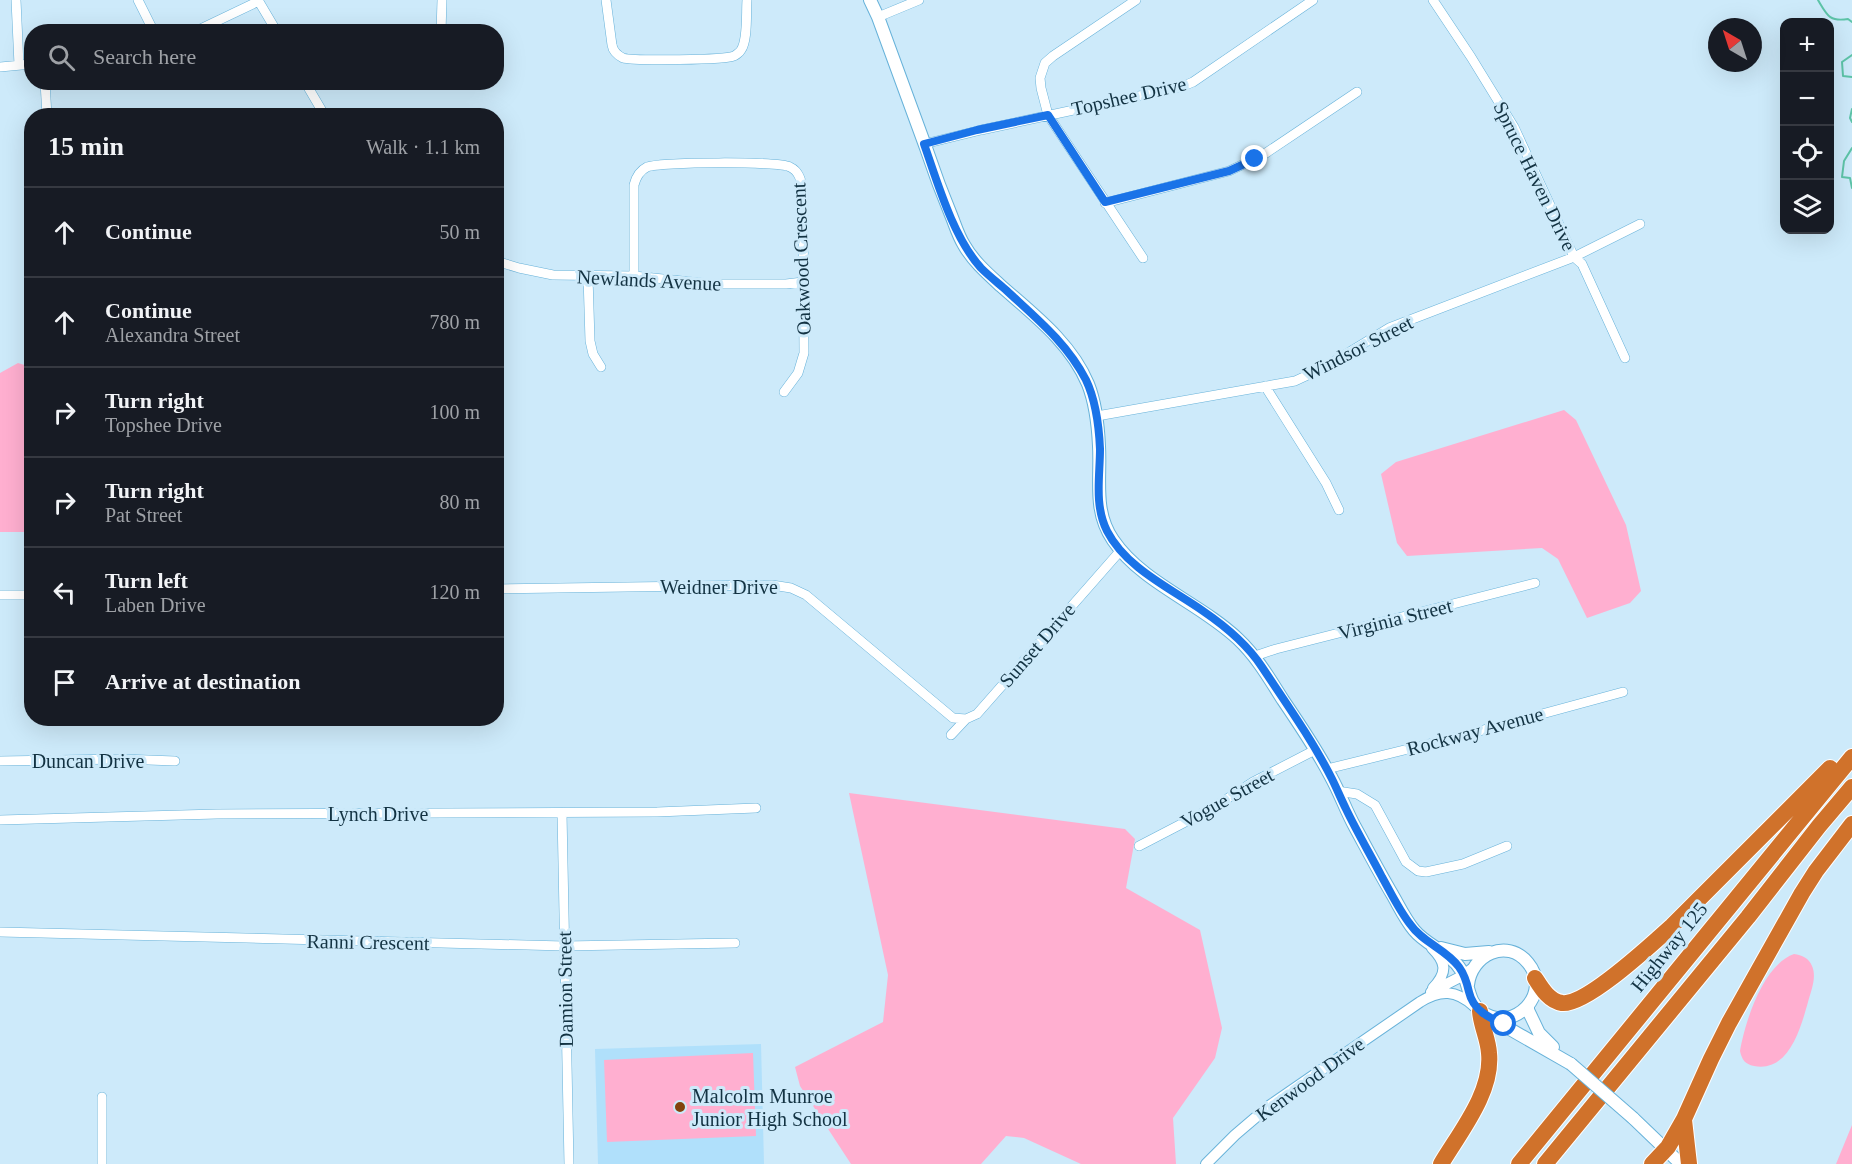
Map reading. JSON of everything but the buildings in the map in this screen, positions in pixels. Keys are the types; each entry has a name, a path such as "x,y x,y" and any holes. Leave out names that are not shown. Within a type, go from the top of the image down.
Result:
{"highway":[{"path":"1535,978 1549,996 1568,1003 1580,999 1598,987 1653,944 1672,926 1852,746"},
{"name":"Highway 125","path":"1519,1164 1852,757"},
{"path":"1545,1164 1852,788"},
{"path":"1652,1164 1666,1150 1684,1119 1715,1050 1771,946 1816,871 1852,824"},
{"path":"1441,1164 1480,1098 1487,1080 1489,1052 1481,1021 1481,1011"},
{"path":"1684,1119 1689,1164"}],"main road":[{"path":"870,0 964,246 981,268 1043,323 1075,360 1086,381 1097,416 1100,447 1098,490 1106,530 1121,550 1148,574 1222,624 1255,657 1327,769 1402,912 1416,932 1454,961 1468,976 1470,997 1481,1011 1571,1064"},
{"path":"1426,941 1447,950 1466,954 1508,951 1519,955 1528,963 1535,978 1536,990 1528,1006 1520,1014 1509,1018 1497,1018 1481,1011"},
{"path":"1468,976 1480,959 1496,951"},
{"path":"1528,1006 1539,1033 1681,1164"}],"street":[{"path":"15,0 19,65"},
{"path":"138,0 150,24"},
{"path":"441,24 442,0"},
{"path":"606,0 614,51 623,58 651,60 736,55 741,51 745,38 747,0"},
{"path":"878,17 919,0"},
{"path":"1136,0 1047,61 1041,72 1040,83 1048,115 1143,258"},
{"name":"Topshee Drive","path":"924,144 977,130 1181,87 1193,82 1313,0"},
{"name":"Spruce Haven Drive","path":"1433,0 1514,127 1574,257 1582,264 1625,358"},
{"path":"211,24 258,1 272,24"},
{"path":"0,67 24,65"},
{"path":"45,90 47,108"},
{"path":"310,90 320,108"},
{"path":"1105,202 1229,171 1263,156 1357,92"},
{"name":"Oakwood Crescent","path":"634,276 633,193 636,178 645,168 661,165 774,164 789,166 795,170 802,182 805,345 798,373 784,392"},
{"name":"Windsor Street","path":"1097,416 1295,381 1323,368 1387,328 1574,257 1640,224"},
{"name":"Newlands Avenue","path":"504,263 553,275 634,276 711,284 803,282"},
{"path":"588,276 590,341 593,354 601,367"},
{"path":"1265,386 1326,483 1339,510"},
{"name":"Sunset Drive","path":"951,735 966,719 977,714 1121,550"},
{"name":"Virginia Street","path":"1255,657 1276,649 1535,583"},
{"name":"Weidner Drive","path":"504,589 772,585 791,588 806,595 953,718 966,719"},
{"path":"0,595 24,595"},
{"name":"Rockway Avenue","path":"1327,769 1623,692"},
{"name":"Vogue Street","path":"1139,846 1315,750"},
{"name":"Duncan Drive","path":"0,761 122,759 175,761"},
{"path":"1337,791 1357,794 1375,805 1404,859 1408,865 1418,871 1426,872 1463,864 1507,846"},
{"name":"Lynch Drive","path":"0,820 217,814 562,813 756,808"},
{"name":"Damion Street","path":"562,813 569,1164"},
{"name":"Ranni Crescent","path":"0,932 564,946 735,943"},
{"path":"1426,941 1439,955 1443,964 1440,980 1429,993"},
{"name":"Kenwood Drive","path":"1420,1002 1429,993 1468,976"},
{"name":"Kenwood Drive","path":"1206,1164 1234,1135 1269,1106 1420,1002 1435,994 1450,993 1464,997 1481,1011"},
{"path":"102,1097 102,1164"}],"shaded area":[{"path":"18,363 24,365 24,532 0,532 0,373"},
{"path":"1564,410 1576,420 1626,525 1641,591 1630,603 1587,618 1558,559 1542,548 1407,556 1397,543 1381,474 1396,462"},
{"path":"849,793 1125,829 1135,839 1126,888 1200,930 1222,1028 1215,1058 1173,1118 1176,1164 1081,1164 1024,1138 1006,1136 981,1164 851,1164 800,1086 795,1067 883,1022 888,975"},
{"path":"1794,954 1809,961 1814,975 1802,1024 1792,1046 1776,1062 1766,1066 1748,1064 1744,1061 1740,1051 1751,1010 1773,970 1783,960"},
{"name":"Malcolm Munroe Junior High School","path":"761,1044 764,1164 598,1164 595,1049"},
{"name":"Malcolm Munroe Junior High School","path":"753,1053 756,1136 607,1142 604,1060"},
{"path":"1852,1125 1852,1164 1836,1164"}],"waterway":[{"path":"1818,0 1829,16 1848,19 1852,22"},
{"path":"1852,55 1842,62 1843,76 1852,77"},
{"path":"1852,109 1850,118 1852,122"},
{"path":"1852,148 1844,161 1842,177 1850,178 1852,188"}],"place":[{"name":"Malcolm Munroe Junior High School","path":"680,1107"}],"route":[{"path":"1255,159 1229,171 1105,202 1048,115 924,144 964,246 981,268 1059,340 1075,360 1086,381 1097,416 1100,447 1098,490 1100,507 1106,530 1113,541 1144,572 1222,624 1255,657 1327,769 1346,810 1407,920 1420,937 1458,965 1476,1007 1485,1015 1504,1024"}]}
